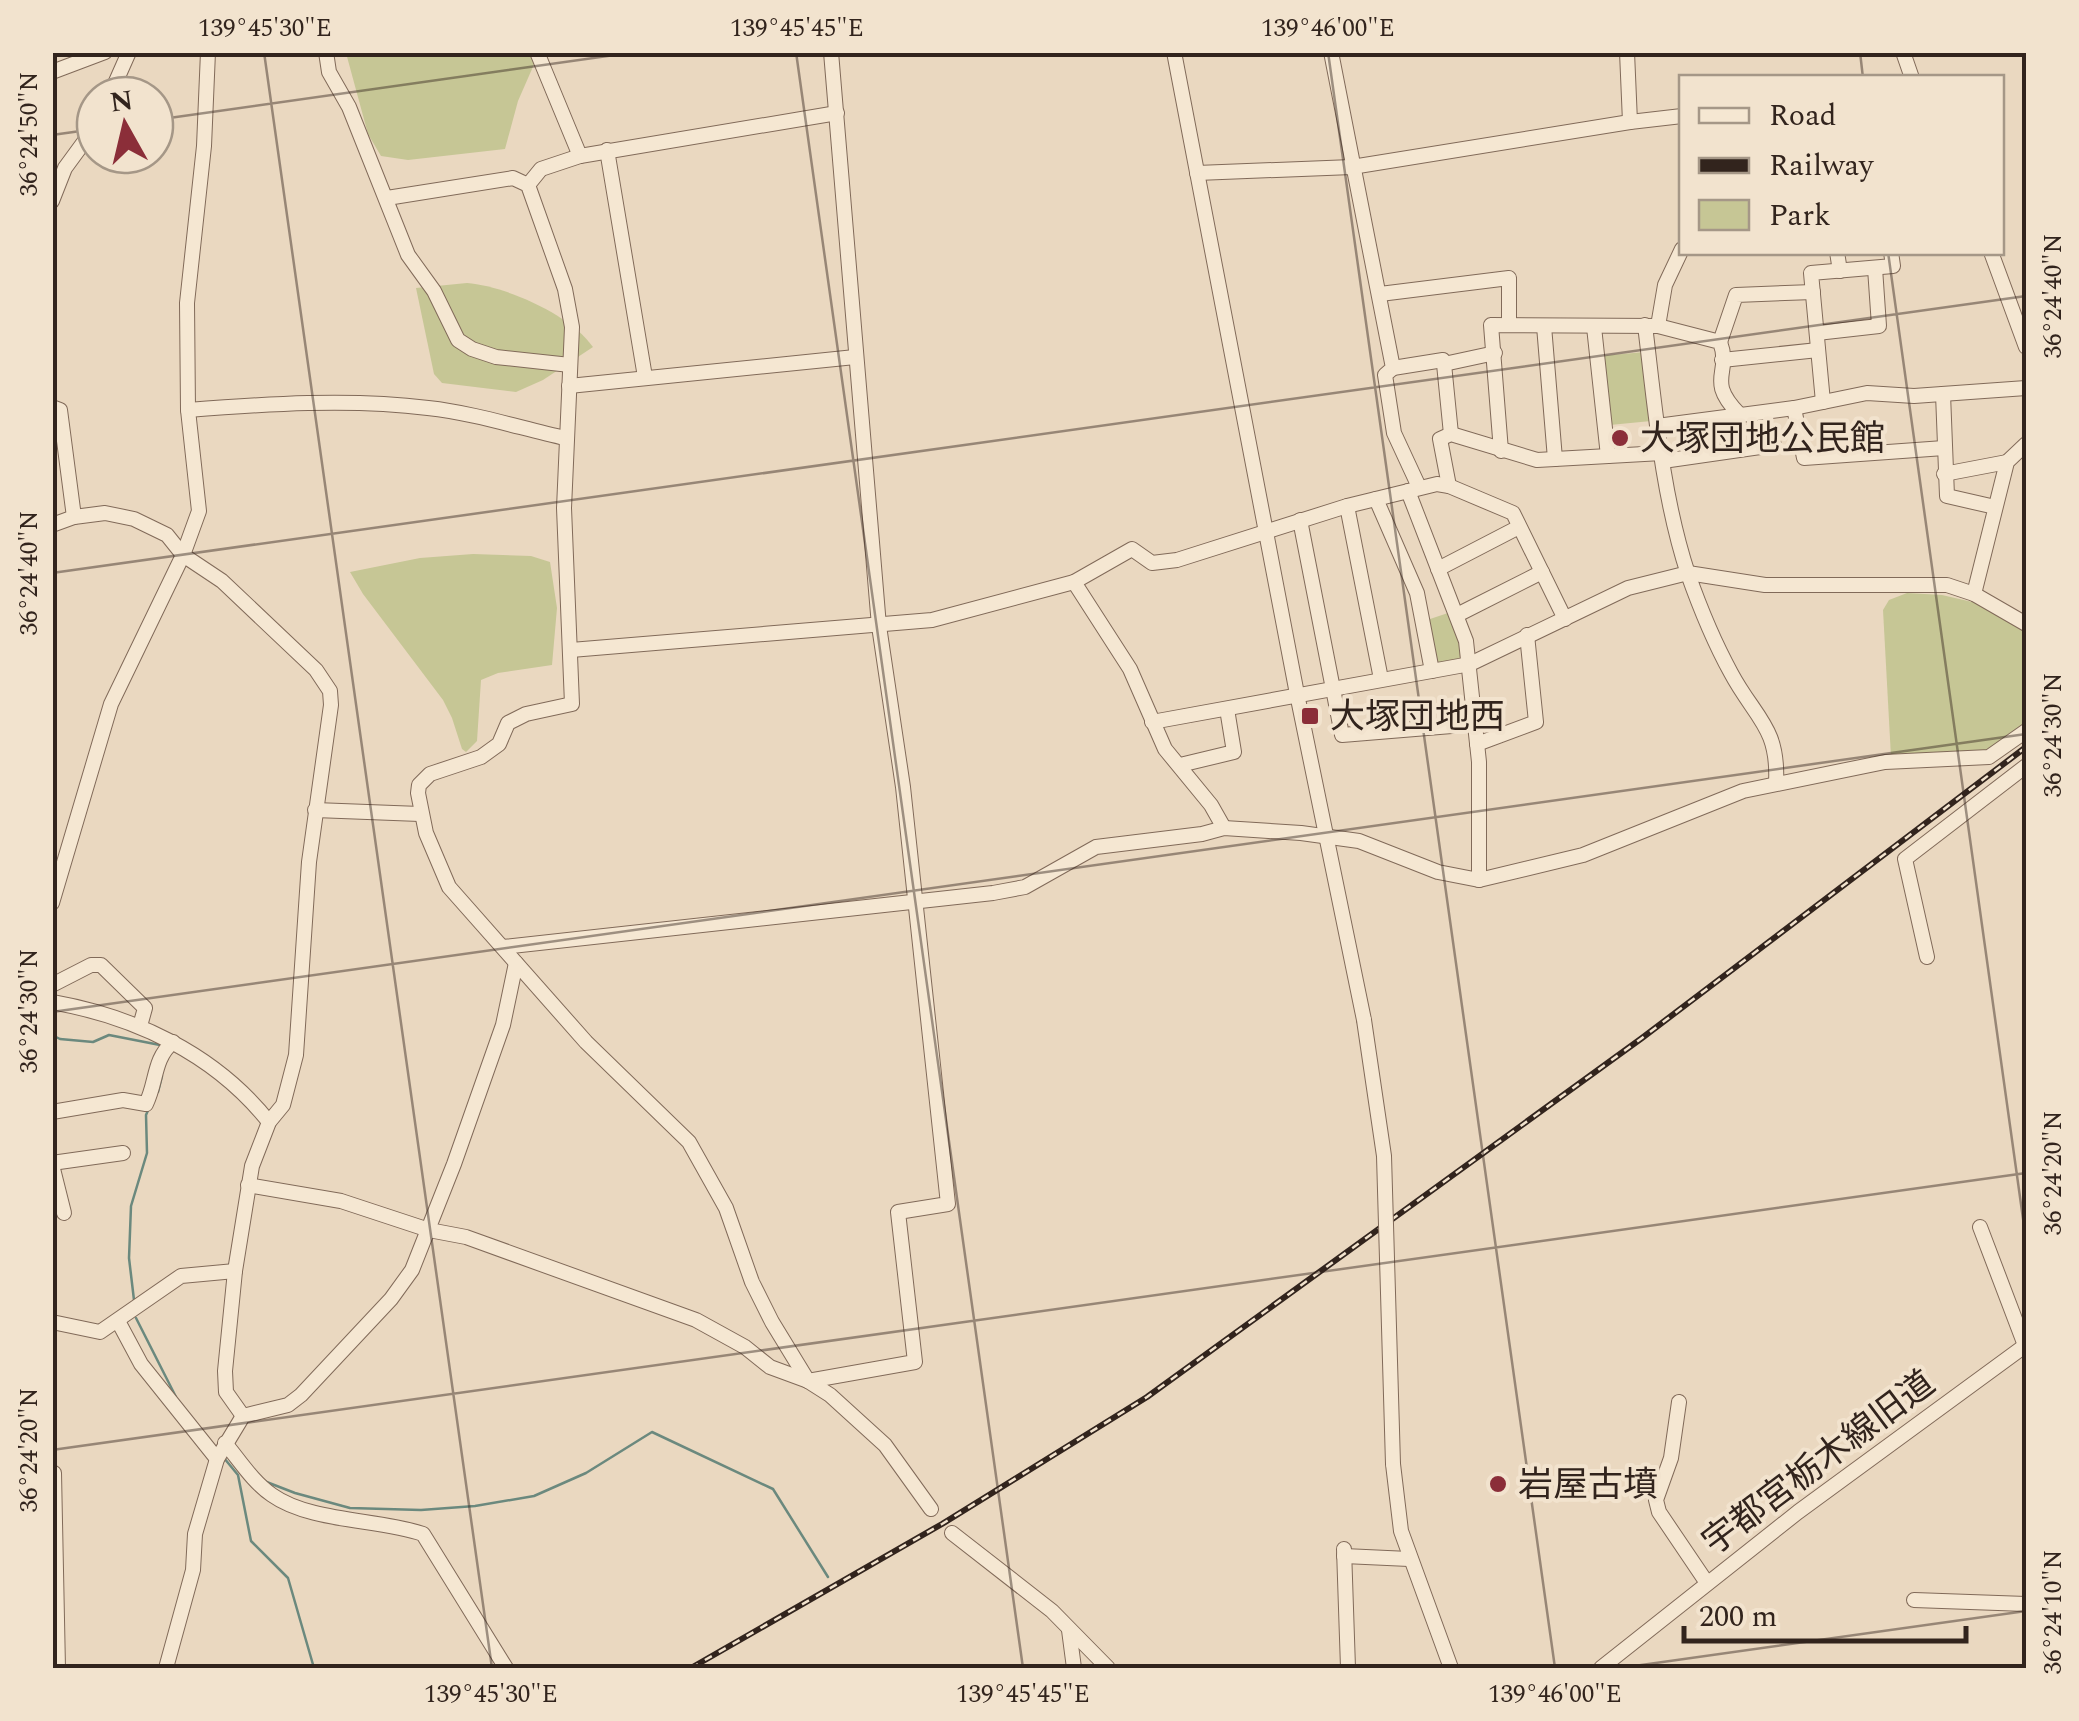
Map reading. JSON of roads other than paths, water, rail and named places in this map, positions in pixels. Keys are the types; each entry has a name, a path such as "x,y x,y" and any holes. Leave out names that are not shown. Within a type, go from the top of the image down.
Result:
{"street":[{"path":"52,72 105,52"},
{"path":"119,75 129,52"},
{"path":"52,903 111,704 183,555 198,511 188,410 187,303 204,146 208,52"},
{"path":"326,52 330,72 349,108 408,255 434,292 458,340 472,350 496,356 570,366"},
{"path":"537,52 580,156"},
{"path":"808,1382 912,1365 916,1358 898,1212 948,1204 916,902 879,626 830,52"},
{"path":"1174,52 1364,1020 1384,1156 1396,1507 1409,1558 1451,1668"},
{"path":"1331,52 1393,368"},
{"path":"1627,52 1630,122"},
{"path":"528,186 541,169 580,156 836,113"},
{"path":"1197,173 1352,167 1679,116"},
{"path":"607,150 645,378"},
{"path":"52,201 75,154"},
{"path":"387,198 513,178 528,186 565,289 572,327 564,508 572,704 508,722 498,744 481,757 430,774 419,785 420,814 436,860 449,887 586,1042 689,1142 726,1208 752,1282 808,1382"},
{"path":"1680,255 1665,284 1652,326 1656,426 1675,528 1688,573 1722,656 1771,734 1776,753 1776,783"},
{"path":"1838,255 1840,271"},
{"path":"1823,402 1812,274 1893,266 1891,255"},
{"path":"1992,255 2026,347"},
{"path":"1817,333 1880,326 1875,268"},
{"path":"1380,294 1509,278 1509,325"},
{"path":"1739,414 1722,395 1719,382 1723,349 1720,342 1736,295 1813,292"},
{"path":"1502,450 1491,325 1652,326 1720,342"},
{"path":"1544,326 1555,459"},
{"path":"1594,328 1608,456"},
{"path":"1722,360 1818,350"},
{"path":"1444,364 1494,354"},
{"path":"569,386 855,356"},
{"path":"1451,434 1443,360 1393,368 1385,375 1389,414 1470,664 1480,795 1480,880"},
{"path":"1656,426 1794,408 1868,393 1942,394 2026,388"},
{"path":"1942,394 1947,496 1995,507"},
{"path":"188,410 383,404 432,408 565,438"},
{"path":"52,407 60,410 74,517"},
{"path":"1794,408 1804,458 1944,448"},
{"path":"1449,486 1440,439 1451,434 1536,460 1663,457 1774,445"},
{"path":"1974,594 2007,462 2026,444"},
{"path":"1944,474 2007,462"},
{"path":"570,650 932,620 1074,582 1132,549 1152,564 1177,560 1347,506 1413,489 1449,486 1513,513 1565,618"},
{"path":"1376,499 1417,593 1432,671"},
{"path":"1347,506 1382,679"},
{"path":"52,525 74,517 106,513 134,519 167,535 183,555 222,581 316,670 330,690 315,810 296,1055 283,1105 259,1142 235,1271 224,1372 226,1392 243,1416"},
{"path":"1300,520 1342,735 1476,724"},
{"path":"1438,569 1518,527"},
{"path":"1457,615 1542,572"},
{"path":"1152,722 1470,664 1628,588 1688,573 1765,584 1948,584 2026,624"},
{"path":"1074,582 1130,669 1165,749 1211,805 1224,828"},
{"path":"1476,744 1536,722 1527,636"},
{"path":"1180,766 1234,752 1226,709"},
{"path":"503,947 1025,887 1082,853 1111,843 1202,834 1224,828 1359,841 1438,872 1480,880 1584,855 1743,791 1885,762 1989,757 2026,731"},
{"path":"1927,957 1905,859 2026,766"},
{"path":"315,810 420,814"},
{"path":"166,1668 193,1570 195,1534 216,1459 243,1416 288,1405 310,1386 391,1299 412,1270 503,1025 516,963"},
{"path":"52,985 91,964 100,965 144,1008 140,1026"},
{"path":"52,1002 105,1014 173,1042 221,1076 269,1122"},
{"path":"52,1112 123,1100 146,1104 162,1051 173,1042"},
{"path":"63,1209 52,1164 123,1153"},
{"path":"248,1185 341,1200 429,1230 502,1248 548,1269 680,1314 744,1346 770,1367 830,1395 885,1445 930,1509"},
{"path":"1980,1227 2026,1346"},
{"path":"52,1322 100,1332 181,1276 235,1271"},
{"path":"118,1321 141,1364 216,1459"},
{"name":"宇都宮栃木線旧道","path":"1601,1668 1840,1480 2026,1346"},
{"path":"1679,1402 1668,1469 1656,1500 1666,1523 1707,1583"},
{"path":"225,1444 256,1482 275,1498 303,1509 424,1534 506,1668"},
{"path":"54,1473 58,1668"},
{"path":"952,1533 1052,1612 1108,1668"},
{"path":"1348,1668 1344,1552 1409,1558"},
{"path":"1914,1600 2026,1604"},
{"path":"1068,1629 1074,1668"}],"waterway":[{"path":"52,1035 93,1042 109,1035 160,1045"},
{"path":"158,1092 162,1076"},
{"path":"134,1300 129,1258 131,1206 147,1153 149,1108"},
{"path":"136,1318 176,1397"},
{"path":"264,1481 350,1508 421,1510 475,1506 534,1496 586,1473 652,1432 773,1489 828,1577"},
{"path":"224,1458 238,1475 251,1541 288,1578 314,1668"}],"railway":[{"path":"691,1668 942,1524 1147,1397 1642,1038 2026,747"}],"place":[{"name":"大塚団地公民館","path":"1620,438"},
{"name":"大塚団地西","path":"1310,716"},
{"name":"岩屋古墳","path":"1498,1484"}]}
